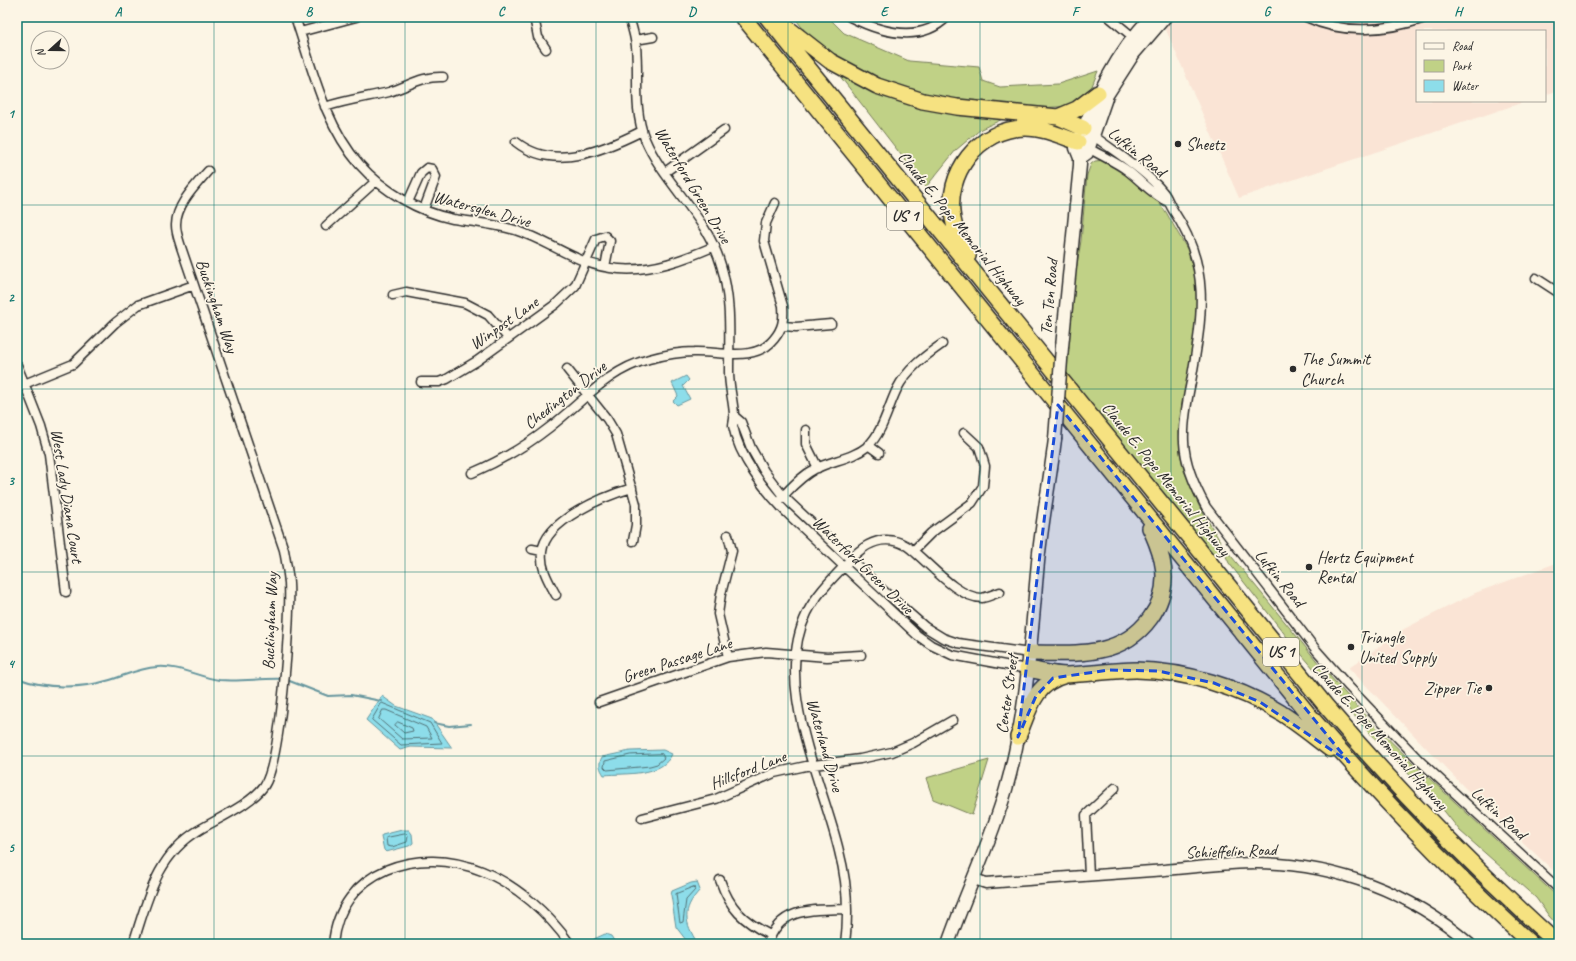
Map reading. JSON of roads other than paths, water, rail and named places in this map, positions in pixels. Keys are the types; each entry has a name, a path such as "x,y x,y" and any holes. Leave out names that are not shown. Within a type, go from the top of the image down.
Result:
{"highway":[{"name":"US 1","path":"744,17 1300,704 1350,762 1431,849 1531,944"},
{"name":"Claude E. Pope Memorial Highway","path":"767,17 1283,655 1357,743 1416,807 1558,944"},
{"path":"773,17 830,61 877,86 923,100 957,107 1058,117 1077,109 1098,93"},
{"path":"1058,117 1086,138"},
{"path":"977,276 958,234 952,212 953,187 957,173 966,159 985,141 1002,132 1013,130 1025,128 1046,130 1086,138"},
{"path":"1030,653 1059,654 1100,651 1124,642 1136,635 1145,626 1161,600 1164,580 1162,561 1144,512"},
{"path":"1027,669 1066,675"},
{"path":"1018,737 1036,696 1044,685 1053,678 1110,670 1138,670 1177,674 1235,690 1281,713 1350,762"}],"main road":[{"path":"1086,138 1098,93 1133,37 1151,17"},
{"name":"Ten Ten Road","path":"1055,439 1080,158 1076,148 1086,138 1107,95 1134,53 1165,17"},
{"name":"Center Street","path":"948,944 987,848 1007,788 1018,737 1030,653 1039,559 1055,439"}],"street":[{"name":"Watersglen Drive","path":"295,17 325,107 339,137 348,150 376,181 408,202 452,218 515,230 585,263 605,267 620,269 657,266 715,246"},
{"path":"300,32 356,17"},
{"path":"534,17 538,37 546,49"},
{"name":"Waterford Green Drive","path":"628,17 635,40 638,103 642,131 652,153 706,230 715,246 728,292 730,327 730,391 734,416 733,425 749,464 776,502 901,622 931,645 952,656 1027,669"},
{"path":"850,17 881,29 908,34 924,32 937,26 947,17"},
{"path":"1109,17 1133,37"},
{"path":"1306,17 1335,27 1354,30 1388,28 1428,17"},
{"path":"635,40 653,37"},
{"path":"325,107 390,91 429,76 443,77"},
{"path":"666,172 724,130"},
{"path":"516,142 527,151 536,154 576,155 601,150 642,131"},
{"name":"Lufkin Road","path":"1086,138 1160,199 1168,202"},
{"name":"Lufkin Road","path":"1086,138 1134,166 1164,192 1168,202 1184,226 1198,265 1201,279 1201,317 1186,410 1184,442 1187,461 1194,483 1206,507 1317,651 1349,687 1420,761 1559,889"},
{"path":"408,202 421,173 427,168 432,169 436,177 424,209"},
{"name":"Buckingham Way","path":"133,944 160,869 168,858 179,846 197,831 250,800 264,786 274,756 285,664 289,583 284,550 178,236 177,216 187,197 208,171"},
{"path":"326,226 376,181"},
{"path":"775,204 766,222 764,241 783,306 783,326 796,328 831,324"},
{"name":"Winpost Lane","path":"422,382 439,382 447,379 477,361 566,296 581,276 596,239 605,236 610,241 605,267"},
{"path":"1536,278 1559,293"},
{"path":"21,385 73,364 119,319 138,304 194,285"},
{"path":"392,295 406,292 465,303 488,314 508,338"},
{"name":"Chedington Drive","path":"472,472 511,453 533,440 552,426 587,394 616,373 649,359 682,352 746,354 764,349 774,339 783,326"},
{"path":"776,502 798,481 818,468 845,459 868,445 877,433 898,387 908,372 942,344"},
{"name":"West Lady Diana Court","path":"17,365 21,385 41,426 49,454 66,592"},
{"path":"566,369 607,419 616,434 632,488 636,514 636,525 633,541"},
{"name":"Waterford Green Drive","path":"734,416 741,422 751,448 764,471 783,496 850,560 924,627 943,638 970,646 1030,653"},
{"path":"806,430 806,444 818,468"},
{"path":"914,551 931,533 972,503 983,486 985,466 979,447 964,433"},
{"path":"868,445 879,453"},
{"path":"556,595 543,567 542,551 544,543 550,534 572,516 601,498 632,488"},
{"path":"728,535 732,551 721,594 718,614 728,657"},
{"name":"Waterland Drive","path":"846,944 846,889 840,851 814,766 796,696 794,669 796,653 807,613 823,589 850,560 863,548 882,540 899,542 914,551 951,584 967,593 981,598 1000,592"},
{"path":"532,549 542,551"},
{"name":"Green Passage Lane","path":"599,702 728,657 766,652 796,653 827,657 861,655"},
{"name":"Hillsford Lane","path":"642,818 716,799 774,773 806,766 868,758 892,752 913,743 954,720"},
{"path":"1089,875 1086,815 1115,788"},
{"path":"333,944 335,924 343,907 362,884 376,874 391,868 412,863 434,862 469,867 500,880 525,896 542,912 570,944"},
{"name":"Schieffelin Road","path":"974,879 986,883 1257,863 1303,866 1348,875 1395,894 1424,909 1470,944"},
{"path":"720,880 726,896 737,912 750,923 770,935"},
{"path":"768,944 770,935 781,922 797,912 846,909"}],"water":[{"path":"686,376 689,380 683,386 690,399 677,405 673,401 678,396 672,383"},
{"path":"382,696 396,706 432,719 452,748 411,747 400,750 366,720"},
{"path":"663,750 672,754 660,767 652,770 632,774 604,775 601,769 600,762 602,757 630,751"},
{"path":"402,830 409,830 412,834 413,843 409,846 386,852 384,850 381,837 382,835"},
{"path":"697,882 700,890 691,902 687,913 688,925 695,939 691,944 689,944 676,927 671,895 672,891"},
{"path":"605,934 611,936 616,944 592,944 594,939"}],"waterway":[{"path":"17,678 28,682 51,686 75,686 99,683 145,669 165,667 180,669 219,680 235,681 283,679"},
{"path":"287,680 328,696 351,695 381,701"},
{"path":"434,723 449,726 471,724"}],"place":[{"name":"Sheetz","path":"1178,144"},
{"name":"The Summit Church","path":"1293,369"},
{"name":"Hertz Equipment Rental","path":"1309,567"},
{"name":"Triangle United Supply","path":"1351,647"},
{"name":"Zipper Tie","path":"1489,688"}]}
